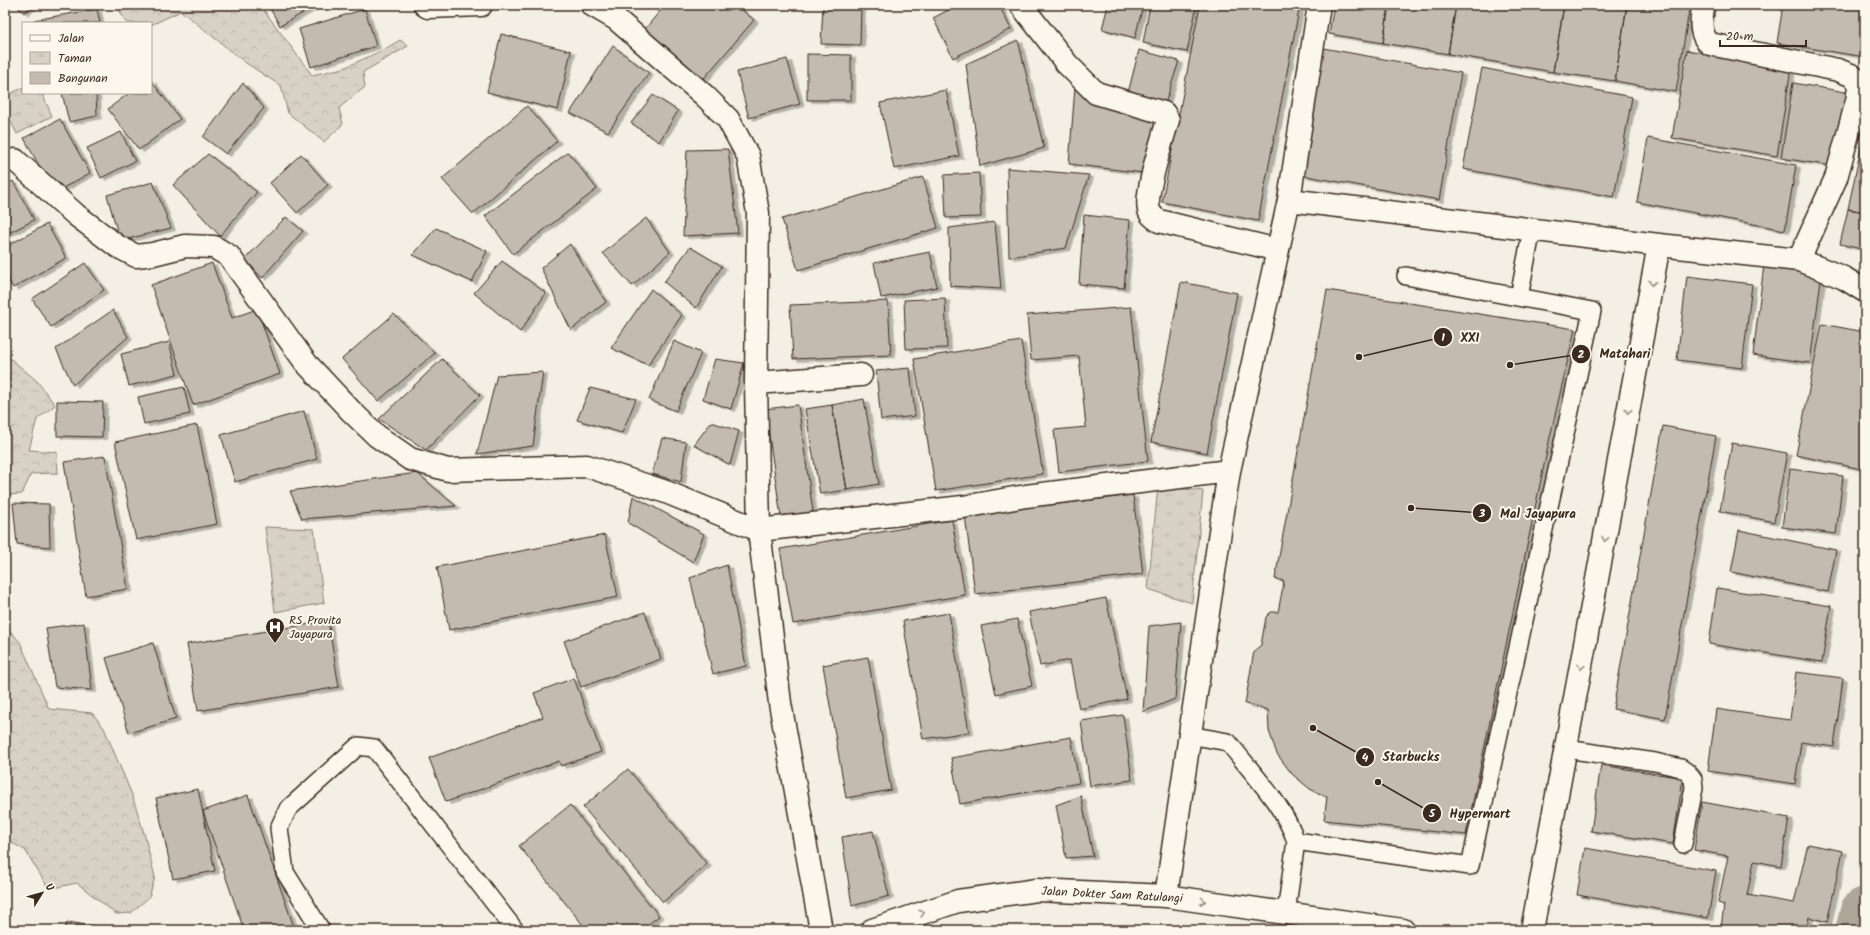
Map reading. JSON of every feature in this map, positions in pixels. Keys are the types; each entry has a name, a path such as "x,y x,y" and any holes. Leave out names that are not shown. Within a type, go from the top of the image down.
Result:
{"street":[{"path":"425,5 481,5"},
{"path":"592,5 616,19 705,96 728,119 748,156 758,213 756,383 759,530 780,703 821,930"},
{"path":"1021,5 1067,64 1096,93 1164,113 1168,120 1150,185 1148,210 1153,216 1159,221 1278,250"},
{"path":"1166,896 1229,471 1289,200 1319,5"},
{"path":"1703,5 1703,36 1710,44 1838,70 1851,75 1857,80 1859,87 1857,100 1836,178 1799,260"},
{"path":"15,160 76,216 116,246 136,256 153,254 185,246 214,248 229,256 311,368 351,411 377,436 410,459 448,470 587,466 666,492 759,530 963,507 1026,496 1229,471"},
{"path":"1289,200 1659,245 1799,260 1844,278 1865,291"},
{"path":"1532,930 1659,245"},
{"path":"756,383 861,375"},
{"name":"Jalan Dokter Sam Ratulangi","path":"872,930 958,902 1037,890 1166,896 1403,930"}],"lane":[{"path":"1519,297 1532,230"},
{"path":"1296,841 1470,866 1592,311 1406,276"},
{"path":"1189,735 1228,742 1290,825 1296,841 1286,913"},
{"path":"321,930 285,872 279,828 288,809 358,746 374,748 515,930"},
{"path":"1566,749 1655,762 1681,768 1688,773 1693,779 1694,788 1683,844"}],"green space":[{"path":"117,5 260,5 312,75 344,68 385,49 400,40 408,46 363,72 365,87 339,108 343,124 324,142 288,113 281,86 246,63 181,11 152,25 152,22 127,22"},
{"path":"22,88 22,94 42,94 52,116 17,134 5,110 5,96"},
{"path":"5,354 37,381 55,405 37,419 29,450 57,452 58,473 31,474 22,494 5,495"},
{"path":"1158,486 1203,491 1192,603 1148,589"},
{"path":"265,527 314,529 324,603 275,612"},
{"path":"5,570 8,571 6,626 20,642 49,709 92,713 104,728 132,795 144,833 155,877 149,897 131,913 116,914 77,883 49,889 25,850 5,839"}],"building":[{"path":"16,5 33,5 24,13"},
{"path":"268,5 317,5 280,26"},
{"path":"613,5 633,5 617,13"},
{"path":"665,5 736,5 754,20 699,84 640,35"},
{"path":"823,5 861,5 860,45 821,44"},
{"path":"958,5 999,5 1011,29 953,58 933,18"},
{"path":"1108,5 1143,5 1135,38 1102,29"},
{"path":"1150,5 1197,5 1187,52 1143,43"},
{"path":"1200,5 1300,5 1258,221 1162,202"},
{"path":"1334,5 1389,5 1383,43 1329,34"},
{"path":"1389,5 1456,5 1448,54 1383,43"},
{"path":"1456,5 1564,5 1553,72 1448,54"},
{"path":"1564,5 1627,5 1615,81 1553,72"},
{"path":"1627,5 1659,5 1689,10 1676,92 1615,81"},
{"path":"1783,5 1865,5 1865,57 1777,43"},
{"path":"97,9 100,22 34,22 34,20"},
{"path":"365,9 376,46 311,67 299,29"},
{"path":"501,34 571,51 558,110 487,92"},
{"path":"1018,40 1044,148 980,166 966,64"},
{"path":"613,46 649,73 608,132 570,113"},
{"path":"1323,48 1461,73 1439,200 1301,175"},
{"path":"1139,50 1179,61 1165,104 1127,97"},
{"path":"1687,50 1791,68 1777,156 1672,138"},
{"path":"807,54 851,55 851,100 807,100"},
{"path":"787,59 800,104 749,118 737,72"},
{"path":"1482,68 1632,97 1614,197 1463,169"},
{"path":"152,81 180,119 139,150 108,109 128,94 152,94"},
{"path":"243,83 264,108 226,154 203,137"},
{"path":"1793,83 1851,93 1839,167 1781,158"},
{"path":"1075,87 1161,115 1152,174 1069,164"},
{"path":"946,90 959,156 894,169 880,103"},
{"path":"62,94 96,94 97,116 69,122"},
{"path":"653,95 678,111 659,142 631,123"},
{"path":"527,106 557,141 473,214 442,179"},
{"path":"60,119 90,173 54,193 24,138"},
{"path":"121,132 135,161 101,178 87,148"},
{"path":"1648,138 1796,165 1785,230 1637,202"},
{"path":"1862,143 1865,144 1865,212 1848,209"},
{"path":"728,149 738,233 683,236 687,150"},
{"path":"568,152 597,189 513,254 485,216"},
{"path":"208,154 257,192 220,236 173,185"},
{"path":"301,154 328,185 297,213 270,183"},
{"path":"1007,168 1089,175 1066,248 1009,257"},
{"path":"979,173 981,217 946,218 944,175"},
{"path":"923,177 938,228 798,270 782,219"},
{"path":"13,181 34,220 5,235 5,185"},
{"path":"153,182 171,228 120,241 107,195"},
{"path":"1848,209 1865,212 1865,250 1840,244"},
{"path":"1084,215 1130,220 1124,288 1079,284"},
{"path":"286,217 303,231 262,278 245,259"},
{"path":"646,218 670,252 632,286 603,253"},
{"path":"995,222 1001,289 950,286 949,228"},
{"path":"47,224 66,258 13,288 5,274 5,247"},
{"path":"436,228 487,251 472,282 413,255"},
{"path":"570,244 606,302 571,330 541,268"},
{"path":"690,247 722,266 696,308 664,282"},
{"path":"930,252 937,287 881,298 874,263"},
{"path":"502,261 546,293 520,332 474,293"},
{"path":"85,263 104,290 51,327 32,299"},
{"path":"212,263 232,318 257,309 280,374 193,405 151,285"},
{"path":"1764,265 1822,272 1810,363 1753,355"},
{"path":"1687,276 1752,284 1742,368 1677,360"},
{"path":"1181,282 1237,293 1207,453 1151,442"},
{"path":"651,289 682,315 648,365 611,348"},
{"path":"1327,290 1575,329 1550,437 1466,835 1324,820 1327,797 1310,789 1292,774 1277,754 1269,731 1268,710 1245,704 1254,651 1261,645 1266,617 1271,612 1278,612 1284,581 1275,579"},
{"path":"945,298 947,348 906,349 904,300"},
{"path":"888,301 891,355 793,359 790,305"},
{"path":"1131,307 1148,461 1059,472 1054,430 1086,427 1079,356 1031,360 1027,315"},
{"path":"113,310 128,337 73,385 56,349"},
{"path":"394,314 435,353 378,401 342,359"},
{"path":"1822,324 1865,332 1865,449 1861,469 1796,455"},
{"path":"674,341 701,353 676,411 649,400"},
{"path":"1021,341 1043,474 936,491 914,359"},
{"path":"169,342 177,374 129,386 121,354"},
{"path":"442,359 480,395 426,450 379,419"},
{"path":"715,359 744,363 731,409 703,399"},
{"path":"910,368 915,416 881,420 876,371"},
{"path":"543,372 533,446 477,454 497,375"},
{"path":"184,387 190,414 144,424 138,397"},
{"path":"590,388 636,399 622,433 577,420"},
{"path":"864,399 879,484 847,490 832,405"},
{"path":"57,401 103,402 102,437 57,436"},
{"path":"798,405 813,512 781,517 765,409"},
{"path":"832,405 847,490 820,494 805,409"},
{"path":"304,411 317,459 235,482 221,435"},
{"path":"711,422 739,431 730,465 694,445"},
{"path":"197,425 217,524 136,540 115,442"},
{"path":"1663,426 1716,436 1665,719 1613,709"},
{"path":"662,438 686,442 681,482 652,474"},
{"path":"1732,443 1787,453 1774,522 1720,511"},
{"path":"105,456 128,589 86,596 64,462"},
{"path":"1790,469 1843,476 1836,534 1782,527"},
{"path":"417,473 456,506 302,519 290,491"},
{"path":"1133,495 1143,574 975,594 965,515"},
{"path":"633,496 704,534 693,562 628,523"},
{"path":"13,503 49,504 50,547 17,544"},
{"path":"952,520 965,595 793,624 780,549"},
{"path":"1739,530 1836,550 1828,592 1731,572"},
{"path":"605,535 618,597 449,630 437,567"},
{"path":"727,565 746,666 713,674 690,578"},
{"path":"1717,588 1831,606 1822,662 1709,644"},
{"path":"1106,598 1127,699 1079,709 1070,660 1040,666 1029,612"},
{"path":"645,612 661,659 581,687 564,641"},
{"path":"949,613 969,732 923,739 903,621"},
{"path":"1017,619 1032,686 996,694 981,626"},
{"path":"328,621 339,687 198,711 187,644"},
{"path":"1181,622 1175,699 1143,712 1149,626"},
{"path":"84,623 92,690 55,687 46,628"},
{"path":"153,643 176,719 129,733 106,658"},
{"path":"868,657 891,790 846,798 823,665"},
{"path":"1796,672 1843,678 1834,747 1801,742 1795,784 1708,771 1716,709 1790,720"},
{"path":"574,678 601,752 561,766 559,761 446,802 429,758 543,717 534,693"},
{"path":"1123,715 1132,780 1090,786 1081,721"},
{"path":"1071,737 1079,783 960,804 951,758"},
{"path":"1601,765 1683,778 1673,844 1591,831"},
{"path":"628,769 707,864 663,902 583,807"},
{"path":"198,789 215,871 173,879 156,798"},
{"path":"248,795 295,930 244,930 203,811"},
{"path":"1081,796 1093,856 1066,858 1056,805"},
{"path":"1702,802 1789,818 1781,866 1754,861 1747,895 1794,903 1808,844 1843,851 1827,922 1809,917 1806,930 1732,930 1721,928 1724,905 1718,903 1728,856 1694,850"},
{"path":"570,805 659,916 641,930 587,930 519,846"},
{"path":"873,831 889,896 852,906 842,837"},
{"path":"1585,848 1716,871 1708,918 1577,895"},
{"path":"67,922 103,927 102,930 65,930"}],"waterway":[{"path":"1861,930 1865,913"}],"place":[{"name":"XXI","path":"1359,357"},
{"name":"Matahari","path":"1510,365"},
{"name":"Mal Jayapura","path":"1411,508"},
{"name":"RS Provita Jayapura","path":"275,644"},
{"name":"Starbucks","path":"1313,728"},
{"name":"Hypermart","path":"1378,782"}]}
